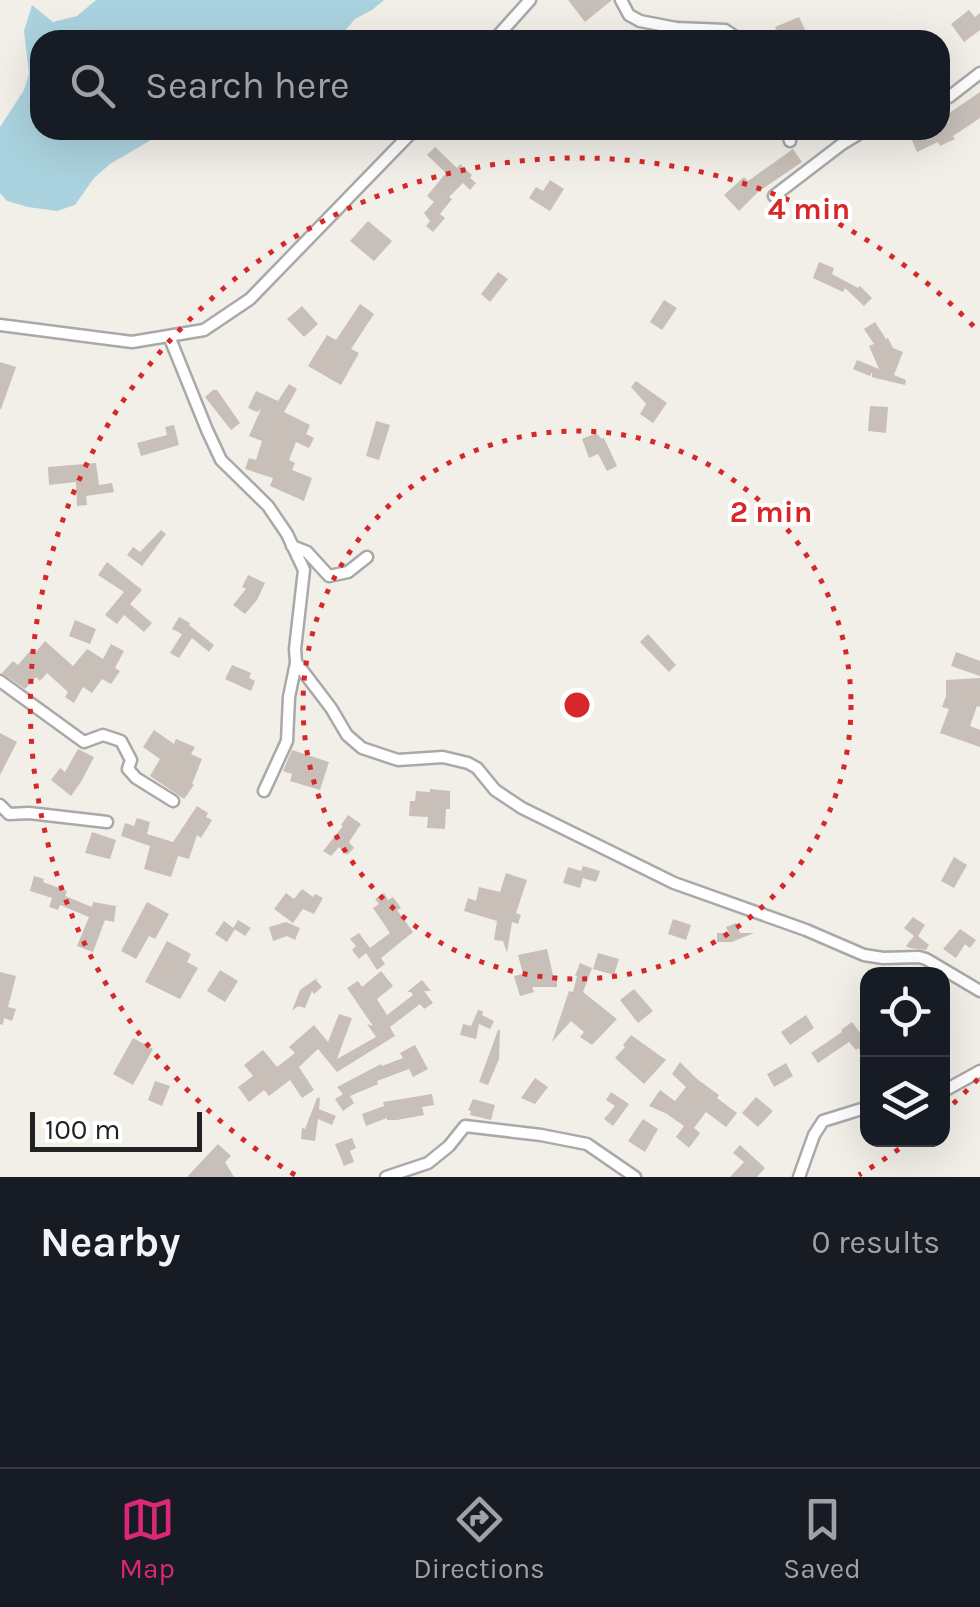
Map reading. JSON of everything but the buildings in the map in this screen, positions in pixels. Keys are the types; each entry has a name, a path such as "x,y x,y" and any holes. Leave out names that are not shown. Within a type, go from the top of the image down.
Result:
{"street":[{"path":"503,30 530,0"},
{"path":"621,0 629,15 640,21 676,28 725,30"},
{"path":"950,96 980,73"},
{"path":"0,325 132,342 204,330 250,299 404,140"},
{"path":"774,196 849,140"},
{"path":"169,336 221,460 268,506 304,570 286,741 264,791"},
{"path":"291,545 307,552 329,576 348,572 367,557"},
{"path":"296,662 347,735 362,748 398,760 443,757 468,763 495,790 522,808 674,883 864,955 919,957 980,991"},
{"path":"0,680 84,742 103,735 121,741 131,760 128,770 173,800"},
{"path":"0,805 9,814 29,812 107,822"},
{"path":"950,1088 980,1071"},
{"path":"799,1177 822,1121 860,1109"},
{"path":"386,1177 428,1163 465,1126 587,1144 635,1177"}],"water":[{"path":"96,0 384,0 346,30 30,30 30,140 151,140 110,164 94,178 75,205 57,211 7,201 0,193 0,127 24,90 29,74 24,31 32,5 53,22 77,16"}]}
